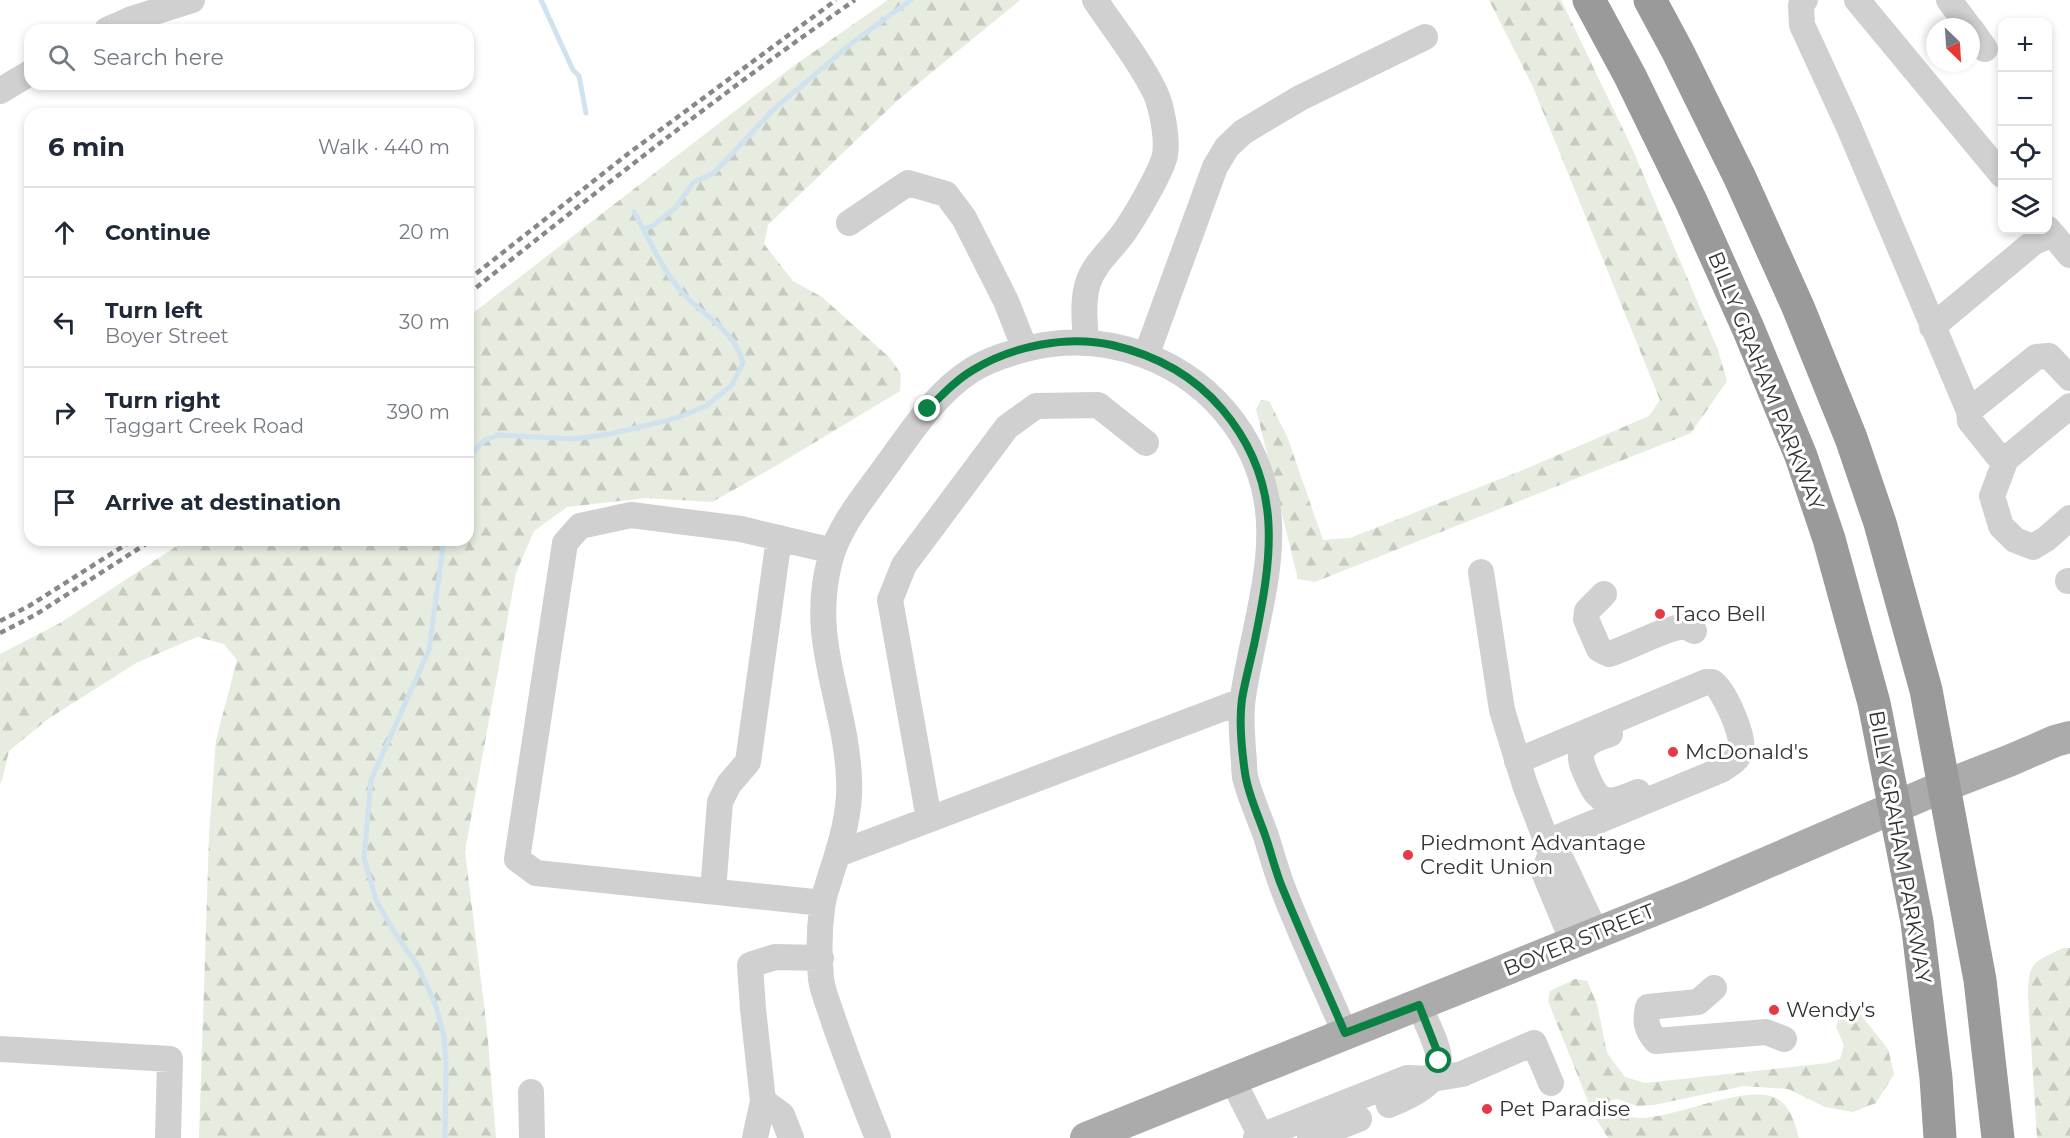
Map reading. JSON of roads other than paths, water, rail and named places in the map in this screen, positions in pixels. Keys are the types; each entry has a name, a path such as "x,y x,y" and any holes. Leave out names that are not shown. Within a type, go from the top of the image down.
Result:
{"highway":[{"name":"BILLY GRAHAM PARKWAY","path":"1590,0 1691,201 1748,328 1801,456 1828,539 1874,703 1917,922 1936,1078 1940,1138"},
{"path":"1650,0 1740,178 1798,307 1851,438 1880,523 1926,690 1980,980 1998,1138"}],"main road":[{"name":"BOYER STREET","path":"1086,1138 1694,894 1944,786 2070,737"}],"street":[{"path":"121,24 192,0"},
{"path":"1086,342 1085,304 1088,284 1098,263 1122,234 1139,206 1165,157 1165,131 1156,94 1095,0"},
{"path":"1805,0 1801,5 1802,25 1848,125 1969,411 1970,421 1998,456 2006,459"},
{"path":"1857,0 1998,170"},
{"path":"1949,0 1962,18"},
{"path":"1146,356 1215,167 1227,147 1243,132 1300,98 1425,38"},
{"path":"0,91 24,77"},
{"path":"849,224 908,183 946,194 964,218 1006,301 1025,349"},
{"path":"1932,327 2047,234"},
{"path":"2052,234 2070,255"},
{"path":"878,1138 852,1075 821,983 823,903 838,854 849,803 850,780 846,744 828,665 823,631 823,600 833,550 839,534 928,409 950,387 971,371 990,361 1025,349 1048,344 1086,342 1109,344 1162,362 1189,378 1213,399 1234,424 1250,450 1267,501 1270,537 1268,573 1242,701 1245,776 1281,885 1345,1033"},
{"path":"1969,411 2036,357 2049,356 2070,378"},
{"path":"929,819 890,600 904,565 1007,427 1036,406 1098,405 1146,443"},
{"path":"2070,406 2006,459 1992,496 2001,525 2015,540 2033,547 2070,518"},
{"path":"823,903 536,873 517,859 565,543 580,526 631,515 741,529 833,550"},
{"path":"713,891 720,802 729,783 748,762 779,538"},
{"path":"1481,572 1502,710 1517,761 1549,848 1562,861 1584,937"},
{"path":"1604,594 1587,611 1587,619 1599,649 1609,654 1623,651 1677,627 1687,627 1694,631"},
{"path":"1517,761 1706,682 1712,682 1722,692 1743,742 1741,754 1721,770 1596,822 1549,848"},
{"path":"1643,708 1625,727 1596,739 1586,745 1582,752 1582,764 1591,787 1597,796 1605,800 1614,801 1726,754 1732,741 1714,695 1706,687 1697,686"},
{"path":"838,854 1242,701"},
{"path":"1579,734 1572,743 1569,753 1596,822"},
{"path":"755,1138 763,1101 750,965 775,957 821,958"},
{"path":"1714,988 1698,1002 1648,1007 1645,1021 1647,1030 1656,1041 1766,1032 1784,1039"},
{"path":"1389,1105 1413,1095 1432,1078 1439,1061 1419,1005"},
{"path":"1232,1078 1259,1137 1407,1078 1432,1078 1462,1074 1534,1043 1551,1083"},
{"path":"0,1049 170,1059 168,1138"},
{"path":"531,1092 532,1138"},
{"path":"763,1101 782,1116 791,1138"},
{"path":"1310,1138 1359,1119"}],"waterway":[{"path":"541,0 573,70 579,76 586,113"},
{"path":"644,229 654,225 676,207 694,182 714,173 773,110 852,43 911,0"},
{"path":"474,451 485,440 498,435 574,439 610,434 677,418 706,406 732,385 743,363 738,350 725,331 690,300 674,282 661,263 634,212"},
{"path":"443,546 429,650 371,780 364,858 376,900 419,968 436,1006 444,1037 446,1064 445,1138"}],"railway":[{"path":"474,275 629,153 836,0"},
{"path":"474,289 708,107 855,0"},
{"path":"0,621 29,606 124,546"},
{"path":"0,633 35,615 143,546"}],"place":[{"name":"Taco Bell","path":"1660,614"},
{"name":"McDonald's","path":"1673,752"},
{"name":"Piedmont Advantage Credit Union","path":"1408,855"},
{"name":"Wendy's","path":"1774,1010"},
{"name":"Pet Paradise","path":"1487,1109"}]}
